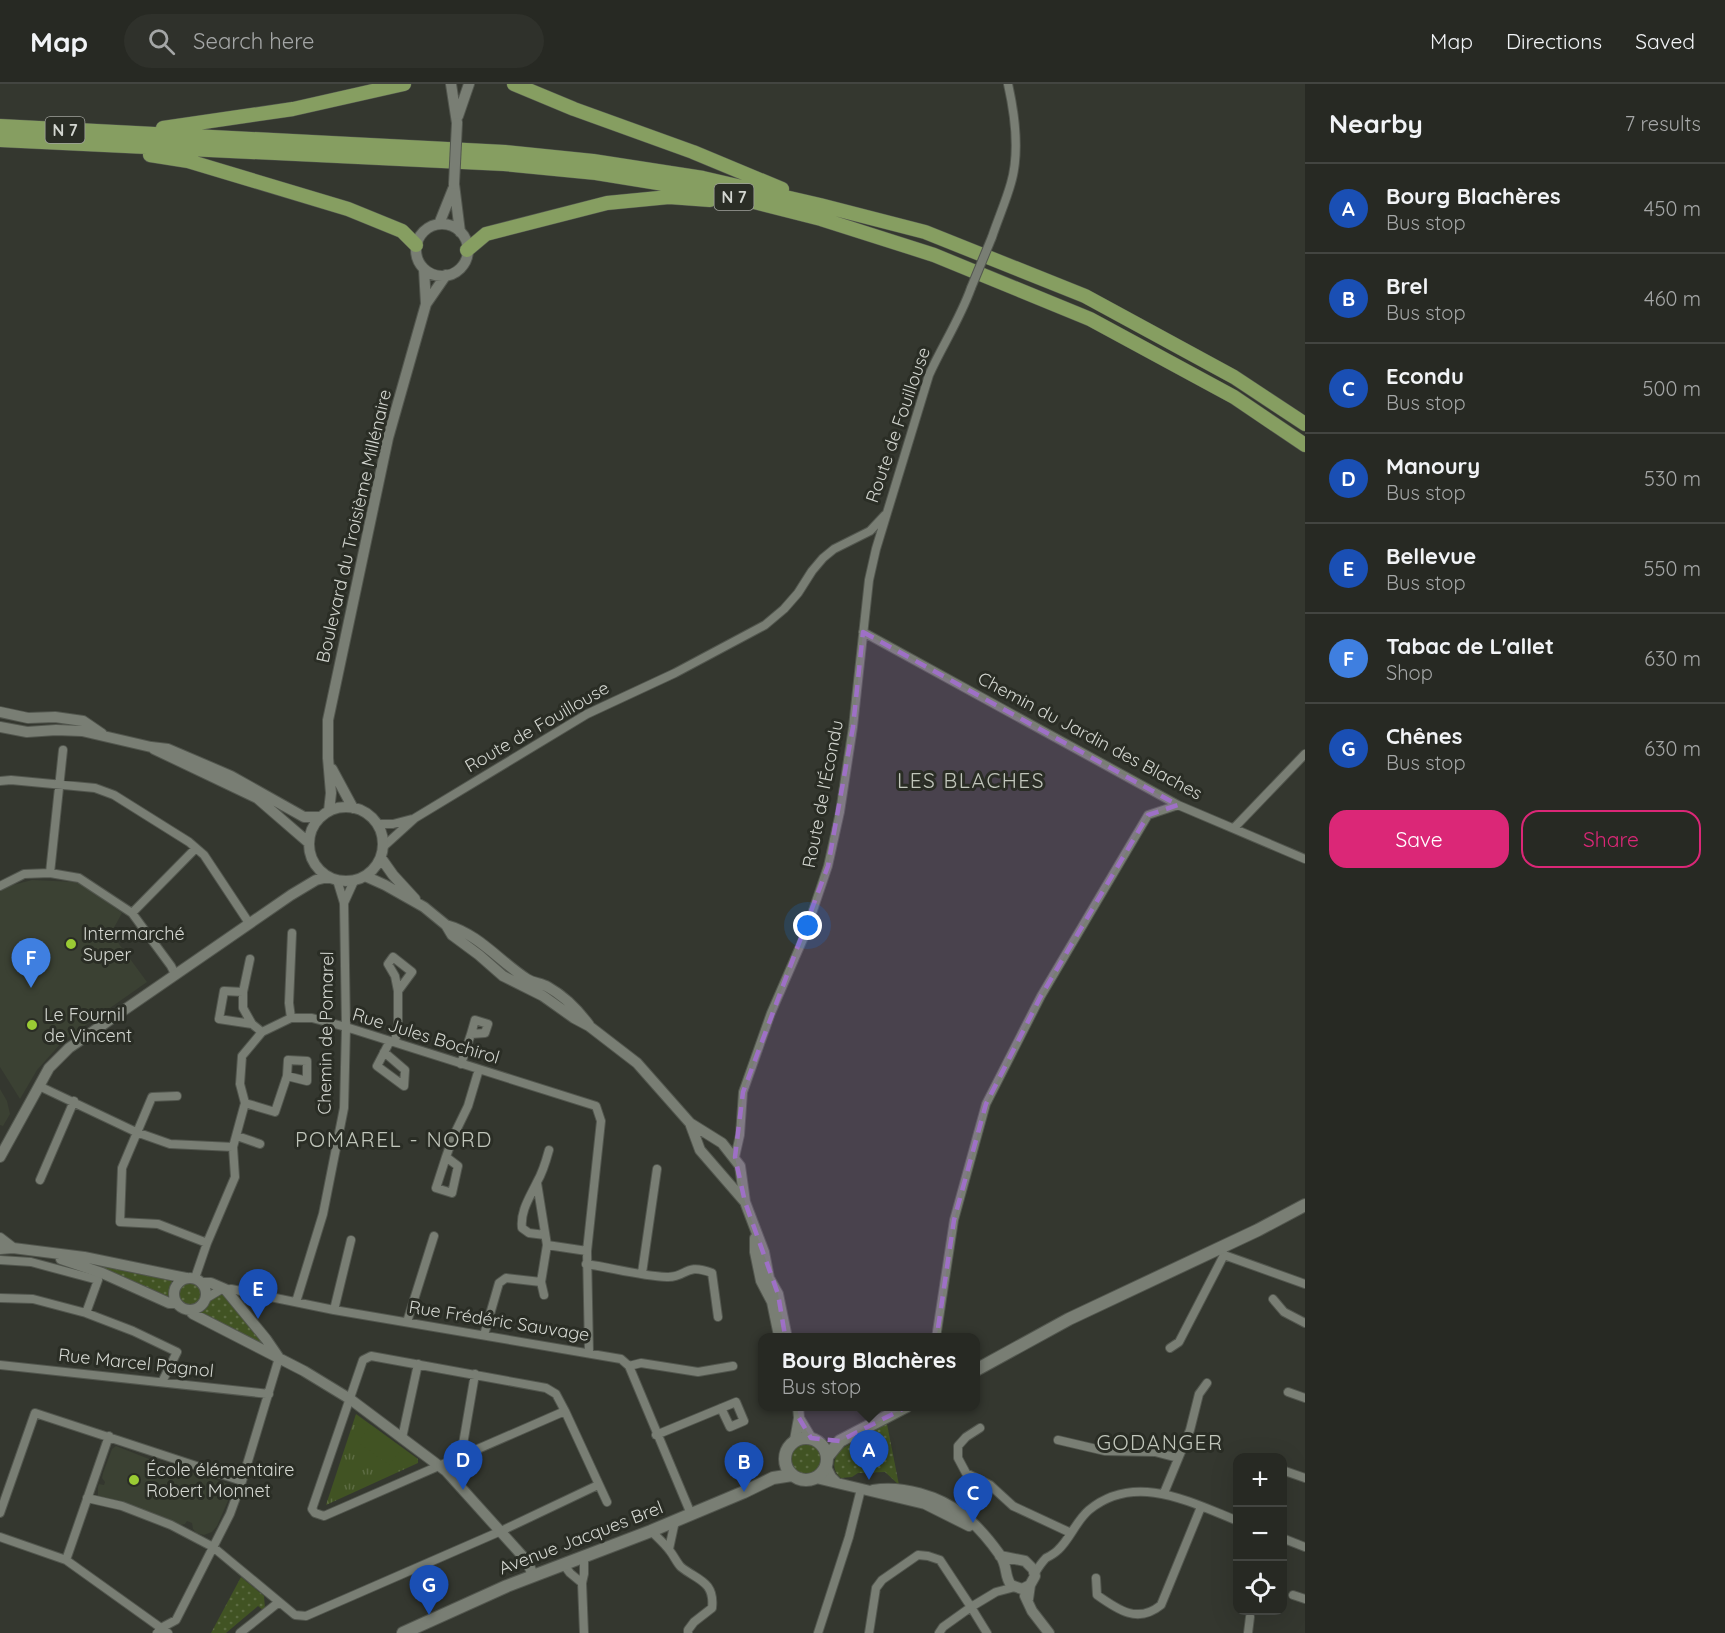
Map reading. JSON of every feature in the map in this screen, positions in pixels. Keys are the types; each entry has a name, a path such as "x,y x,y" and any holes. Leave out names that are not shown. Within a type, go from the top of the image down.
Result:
{"highway":[{"path":"131,133 293,109 404,84"},
{"path":"514,84 574,109 693,152 820,205"},
{"name":"N 7","path":"0,126 505,152 593,161 703,178 925,232 1085,296 1234,377 1305,424"},
{"name":"N 7","path":"0,140 504,164 596,173 758,202 821,219 934,255 1090,319 1234,397 1305,445"},
{"path":"111,145 137,153 188,161 348,209 402,231 416,245"},
{"path":"467,250 486,234 607,203 669,197 758,202"}],"main road":[{"path":"980,1367 1069,1319 1222,1251 1305,1205"},
{"path":"773,1478 784,1462 786,1449 795,1440 840,1441 899,1411"},
{"path":"815,1440 825,1449 826,1462"},
{"path":"784,1462 792,1475 803,1480 816,1478 840,1441"},
{"name":"Avenue Jacques Brel","path":"403,1633 417,1630 533,1575 669,1524 773,1478 792,1475"}],"street":[{"path":"451,84 457,121"},
{"path":"460,232 447,225 439,224 424,231 416,245 419,262 424,269 430,273 446,275 459,269 466,257 466,243 460,232 454,187 457,121 465,84"},
{"name":"Route de Fouillouse","path":"382,853 415,818 587,714 675,673 765,625 798,593 823,558 834,549 870,531 886,514 929,375 962,311 1012,181 1016,148 1012,100 1008,84"},
{"path":"439,224 454,187"},
{"name":"Boulevard du Troisième Millénaire","path":"424,269 426,304"},
{"name":"Boulevard du Troisième Millénaire","path":"325,814 331,793 328,720 388,438 426,304 446,275"},
{"name":"Route de l'Écondu","path":"735,1157 743,1092 755,1054 804,937 828,866 840,812 853,727 869,580 886,514"},
{"name":"Chemin du Jardin des Blaches","path":"863,632 1178,805 1305,859"},
{"path":"0,712 28,718 55,717 83,721 110,739"},
{"path":"0,727 27,732 82,731 110,739 168,749 216,769 304,816 325,814 344,807 353,808 371,816 381,831 382,853 393,875 424,907 446,925 452,935 503,976 543,996 589,1026 637,1063 700,1136 722,1143 738,1140"},
{"path":"151,747 167,757 257,798 309,843"},
{"path":"50,873 63,750"},
{"path":"1234,828 1305,754"},
{"name":"Boulevard du Troisième Millénaire","path":"328,758 353,808"},
{"path":"0,781 58,784 105,790 196,848 210,862 249,923"},
{"path":"937,1333 954,1220 986,1104 1041,996 1148,815 1178,805"},
{"path":"291,895 311,872 312,860 309,843 312,829 325,814"},
{"name":"Route de Fouillouse","path":"377,824 393,824 415,818"},
{"path":"132,913 196,848"},
{"path":"360,878 372,871 382,853"},
{"path":"312,860 322,873 333,879"},
{"path":"0,886 24,874 50,873 86,882 132,913 175,974"},
{"path":"0,1157 49,1068 69,1047 110,1021 249,923 316,880 360,878 385,885 424,907"},
{"name":"Chemin de Pomarel","path":"344,903 360,878"},
{"name":"Chemin de Pomarel","path":"296,1302 323,1214 344,1108 346,1028 344,903 333,879"},
{"path":"292,933 289,1003 291,1018 262,1032 242,1056 240,1084 245,1103 233,1147 235,1177 194,1279 175,1286 173,1295 176,1303 304,1371 350,1399 446,1471 527,1561 533,1575"},
{"path":"250,959 243,992 243,1008 252,1024 262,1032"},
{"path":"243,992 224,991 219,1019 252,1024"},
{"path":"384,1052 392,1042 398,1024 398,991"},
{"name":"Rue Jules Bochirol","path":"291,1018 312,1018 596,1106 601,1121 586,1264 589,1352"},
{"path":"461,1064 471,1034"},
{"path":"447,1157 453,1137 468,1106 479,1070"},
{"path":"245,1103 275,1112 287,1076"},
{"path":"39,1086 136,1132 170,1144 233,1147"},
{"path":"177,1096 152,1097 136,1132 122,1168 120,1222 158,1224 207,1243"},
{"path":"40,1180 74,1101"},
{"path":"237,1136 260,1144"},
{"path":"700,1136 700,1150 745,1202"},
{"path":"722,1143 740,1166 745,1202 764,1252 769,1278 778,1294 786,1333"},
{"path":"545,1235 529,1233 522,1228 521,1221 528,1198 537,1183 549,1150"},
{"path":"642,1273 657,1169"},
{"path":"732,1187 743,1182"},
{"path":"537,1183 548,1245 541,1282 544,1295"},
{"path":"755,1232 755,1252 761,1281 771,1302 779,1333"},
{"path":"407,1322 434,1236"},
{"path":"0,1238 13,1248"},
{"path":"334,1310 351,1240"},
{"path":"548,1245 587,1251"},
{"path":"0,1249 13,1248 106,1261 211,1283 225,1289 279,1358 230,1514 176,1620 162,1631 66,1560 0,1537"},
{"path":"1170,1348 1179,1342 1222,1251 1305,1284"},
{"path":"44,1252 102,1273 169,1303 176,1303"},
{"path":"0,1260 31,1262 98,1280 86,1313"},
{"path":"586,1264 670,1278 691,1268 702,1269 712,1274 718,1317"},
{"path":"484,1335 500,1283 506,1278 541,1282"},
{"path":"194,1279 206,1290 205,1299"},
{"path":"189,1310 199,1307 214,1292 225,1289"},
{"name":"Rue Frédéric Sauvage","path":"225,1289 334,1310 589,1352 621,1359 629,1366"},
{"path":"0,1298 33,1299 86,1313 133,1331 177,1352 162,1382"},
{"path":"1273,1299 1284,1312 1305,1323"},
{"path":"565,1411 324,1516 315,1513 312,1509 363,1360 371,1356 546,1388 556,1394 565,1411 607,1502"},
{"path":"691,1514 629,1366 641,1363 698,1372 733,1366"},
{"path":"402,1438 418,1364"},
{"name":"Rue Marcel Pagnol","path":"0,1365 268,1394"},
{"path":"461,1456 475,1374"},
{"path":"1164,1493 1190,1430 1199,1394 1207,1383"},
{"path":"1288,1392 1305,1398"},
{"path":"656,1435 721,1408 736,1402 744,1421 730,1427 721,1408"},
{"path":"795,1440 798,1411"},
{"path":"0,1513 35,1413 242,1480"},
{"path":"799,1418 815,1440"},
{"path":"735,1436 736,1424"},
{"path":"980,1428 966,1437 958,1446 958,1458 966,1473 990,1485 1012,1506 1071,1533"},
{"path":"66,1560 108,1436"},
{"path":"1058,1440 1104,1451 1155,1452 1178,1458"},
{"path":"826,1462 831,1477 840,1485"},
{"path":"1287,1472 1305,1478"},
{"path":"816,1478 861,1489 893,1489 922,1495 960,1512 973,1523 1000,1556 1008,1581 1028,1599"},
{"path":"87,1498 122,1506 171,1525 213,1546 295,1615 306,1616 501,1531 598,1485"},
{"path":"818,1633 849,1537 861,1489"},
{"path":"1049,1633 1032,1611 1028,1599 1030,1585 1044,1560 1057,1551 1088,1511 1104,1500 1123,1493 1142,1490 1164,1493 1233,1519"},
{"path":"1096,1578 1097,1595 1116,1609 1139,1615 1151,1614 1161,1605 1202,1507"},
{"path":"669,1524 671,1538 669,1549"},
{"path":"651,1531 669,1549 680,1566 705,1580 713,1600 712,1608 694,1622 688,1633"},
{"path":"1287,1541 1305,1547"},
{"path":"868,1633 876,1588 882,1580 918,1555 940,1560 987,1633"},
{"path":"1000,1556 1023,1562 1035,1573"},
{"path":"584,1557 585,1574 582,1582 584,1633"},
{"path":"996,1592 1010,1566 1044,1560"},
{"path":"564,1565 582,1582"},
{"path":"939,1633 943,1627 996,1592 1030,1585"},
{"path":"1293,1595 1305,1599"},
{"path":"240,1633 279,1602"},
{"path":"1248,1633 1250,1617"}],"highlighted area":[{"path":"863,632 1178,805 1148,815 1041,996 986,1104 954,1220 928,1396 840,1441 811,1438 799,1418 778,1294 745,1202 735,1157 743,1092 828,866 853,727"}],"shaded area":[{"path":"32,880 76,882 122,913 111,933 147,982 63,1041 37,1070 20,1099 0,1067 0,891 9,886"},
{"path":"0,1089 7,1101 10,1114 3,1126 0,1125"},
{"path":"116,1446 149,1459 226,1483 231,1489 230,1496 212,1532 204,1535 196,1533 192,1523 187,1521 181,1525 116,1500 98,1496 99,1484 104,1485 103,1473 112,1449"}],"green space":[{"path":"87,1260 174,1278 170,1285 169,1297 124,1277 86,1264"},
{"path":"190,1282 199,1285 202,1294 199,1303 190,1306 181,1303 178,1294 181,1285"},
{"path":"223,1293 262,1339 260,1345 201,1313 206,1302"},
{"path":"356,1414 418,1459 418,1463 326,1505"},
{"path":"887,1424 899,1485 885,1472 858,1473 852,1477 841,1478 834,1464 841,1449"},
{"path":"371,1425 402,1448 389,1465 358,1442"},
{"path":"806,1441 818,1446 823,1458 818,1470 806,1475 794,1470 789,1458 794,1446"},
{"path":"241,1577 264,1596 265,1609 258,1606 226,1633 211,1633"}],"place":[{"name":"Intermarché Super","path":"71,944"},
{"name":"Tabac de L'allet","path":"31,988"},
{"name":"Le Fournil de Vincent","path":"32,1025"},
{"name":"Bellevue","path":"258,1319"},
{"name":"École élémentaire Robert Monnet","path":"134,1480"},
{"name":"Bourg Blachères","path":"869,1480"},
{"name":"Manoury","path":"463,1490"},
{"name":"Brel","path":"744,1492"},
{"name":"Econdu","path":"973,1523"},
{"name":"Chênes","path":"429,1615"}],"district":[{"name":"LES BLACHES","path":"971,781"},
{"name":"POMAREL - NORD","path":"394,1140"},
{"name":"GODANGER","path":"1160,1443"}]}
